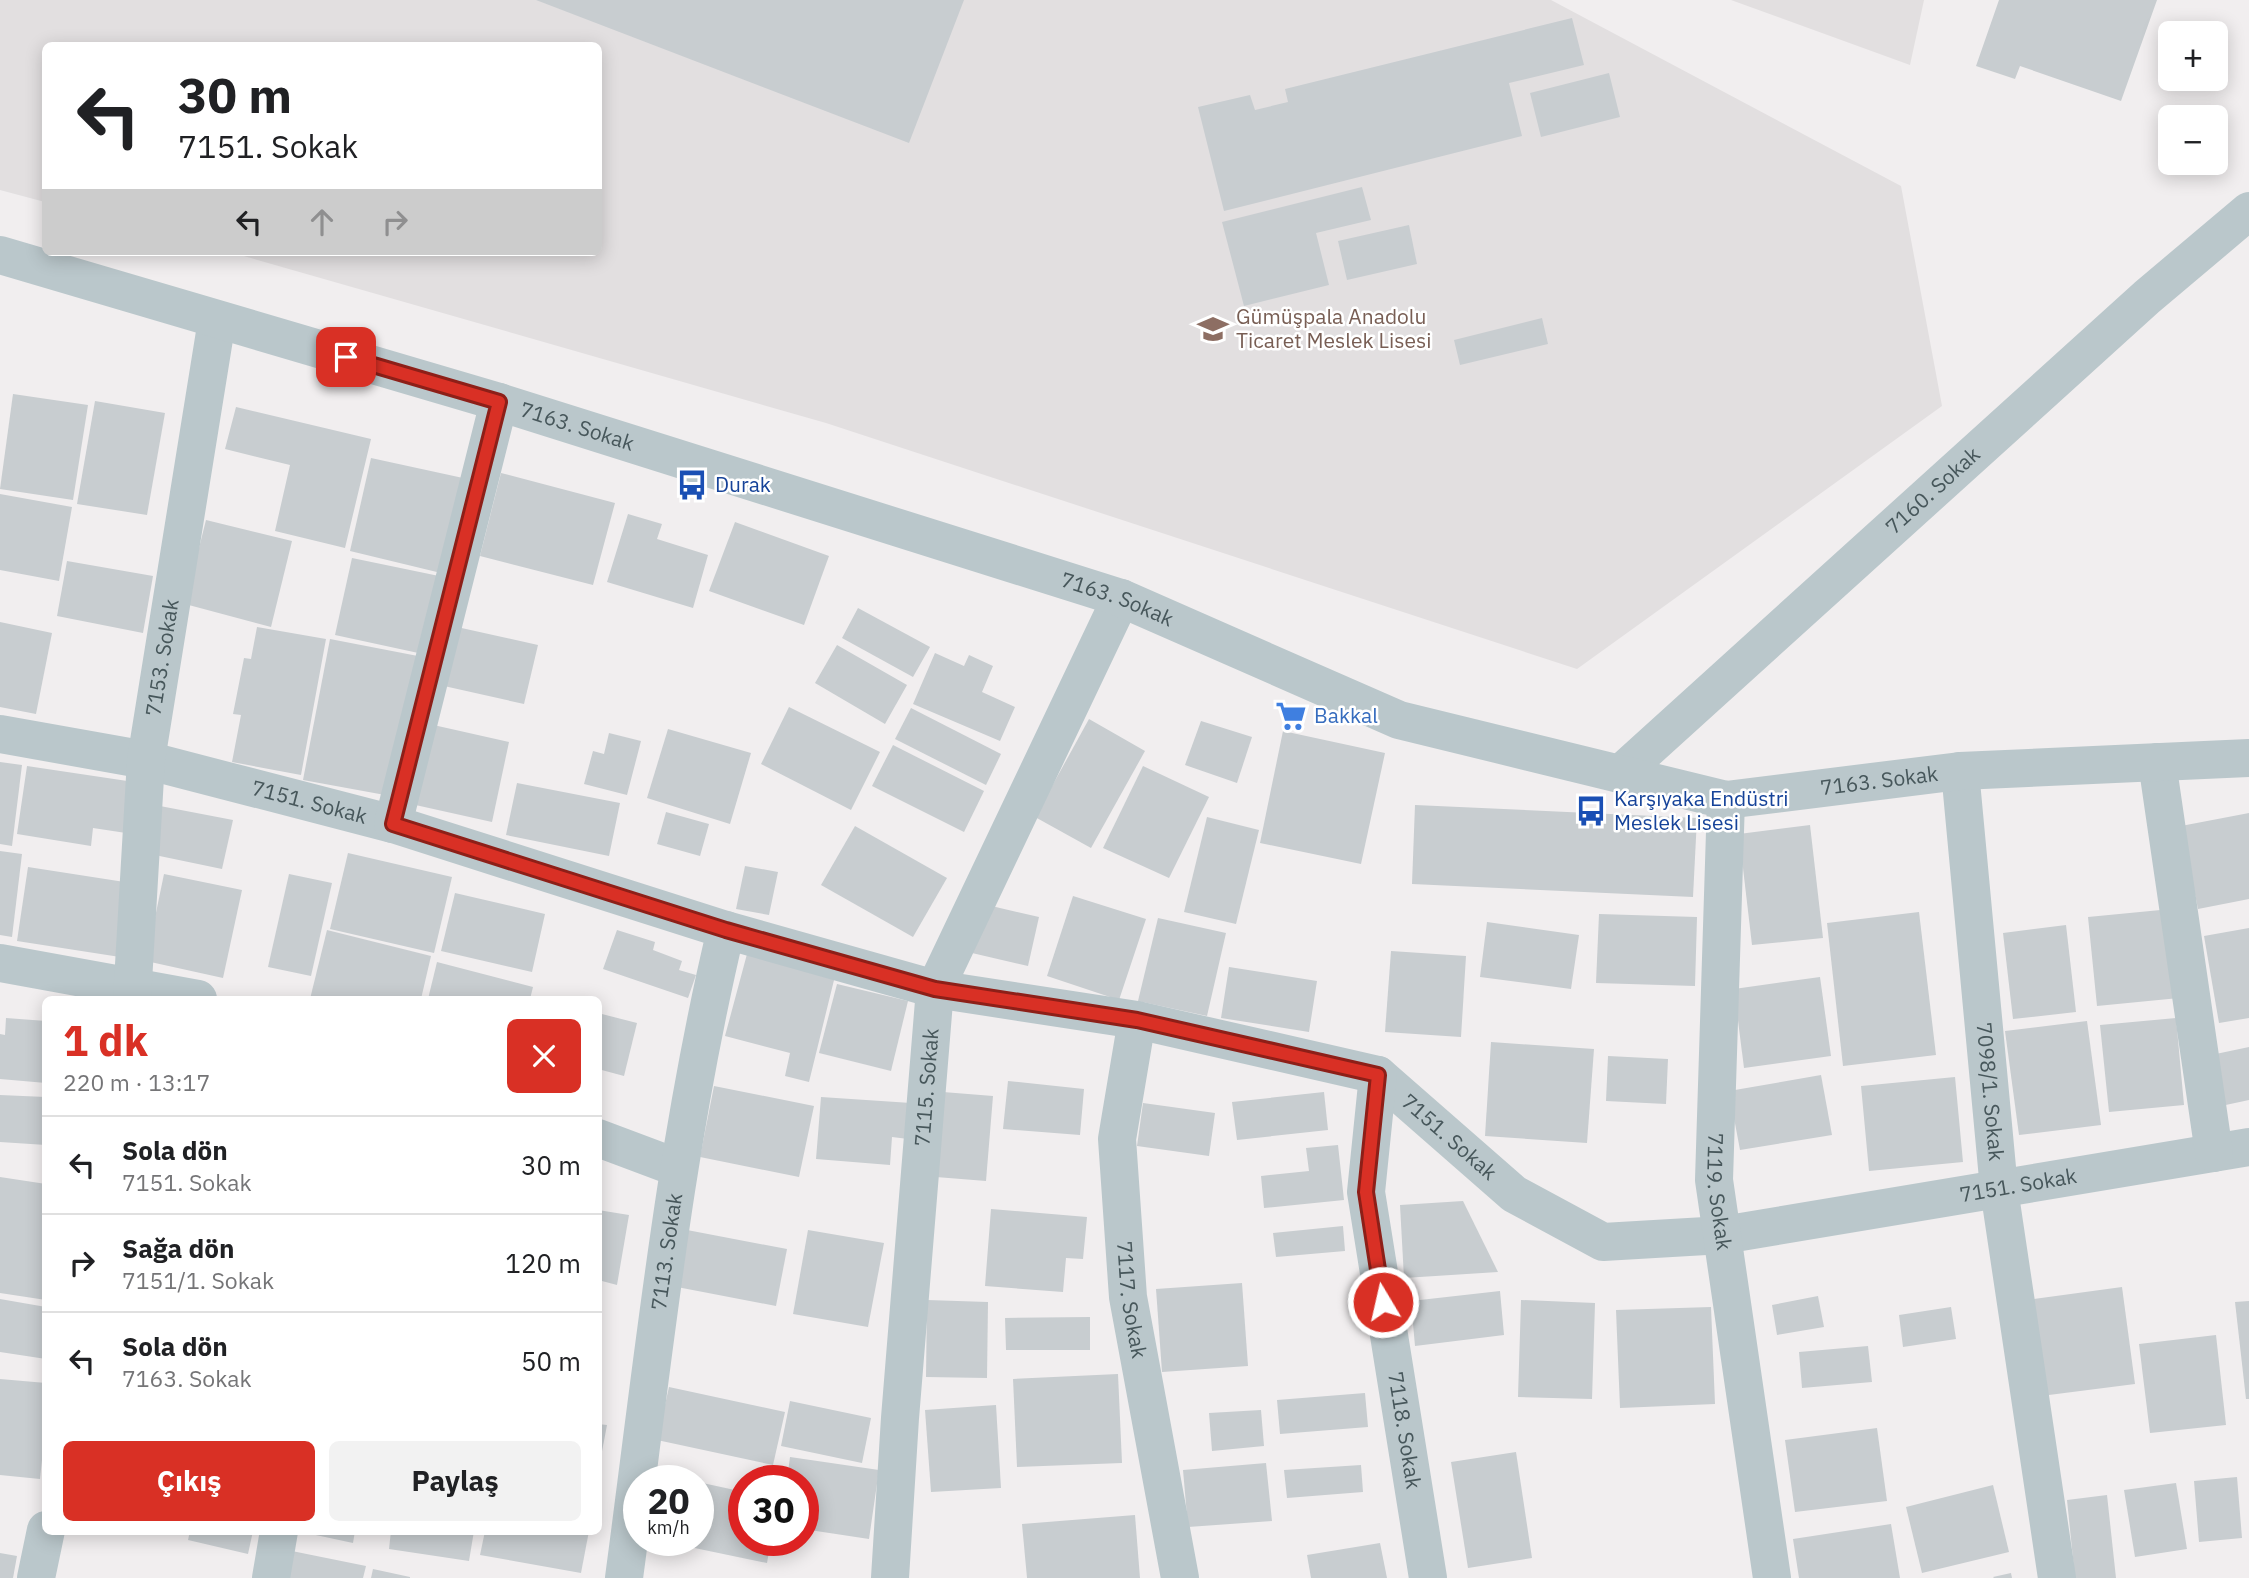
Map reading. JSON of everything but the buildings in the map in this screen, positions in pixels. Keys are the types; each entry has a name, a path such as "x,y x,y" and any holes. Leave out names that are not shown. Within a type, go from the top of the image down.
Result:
{"street":[{"name":"7160. Sokak","path":"1620,774 2147,297 2249,211"},
{"name":"7163. Sokak","path":"0,255 499,402 1121,598 1399,719 1726,800 1960,771 2249,758"},
{"name":"7153. Sokak","path":"133,993 146,760 218,320"},
{"path":"393,824 499,402"},
{"name":"7115. Sokak","path":"890,1578 900,1418 935,989 1121,598"},
{"name":"7151. Sokak","path":"0,734 146,760 393,824 726,930 935,989 1137,1020 1378,1075 1514,1194 1603,1242 1723,1235 2232,1150"},
{"path":"2157,762 2232,1150"},
{"name":"7098/1. Sokak","path":"1960,771 2000,1189 2057,1578"},
{"name":"7119. Sokak","path":"1726,800 1714,1180 1772,1578"},
{"name":"7113. Sokak","path":"624,1578 678,1168 711,991 726,930"},
{"path":"0,963 133,993 166,996"},
{"name":"7117. Sokak","path":"1137,1020 1117,1139 1128,1297 1180,1578"},
{"name":"7118. Sokak","path":"1378,1075 1366,1192 1428,1578"},
{"path":"602,1140 678,1168"},
{"path":"36,1578 45,1535"},
{"path":"271,1578 278,1535"}],"shaded area":[{"name":"Gümüşpala Anadolu Ticaret Meslek Lisesi","path":"0,0 1551,0 1901,186 1942,406 1577,669 826,423 244,256 602,256 602,42 42,42 42,201 0,190"},
{"path":"1731,0 1924,0 1910,65"}],"place":[{"name":"Gümüşpala Anadolu Ticaret Meslek Lisesi","path":"1213,329"},
{"name":"Durak","path":"692,485"},
{"name":"Bakkal","path":"1291,716"},
{"name":"Karşıyaka Endüstri Meslek Lisesi","path":"1591,811"}],"route":[{"path":"346,357 499,402 393,824 726,930 935,989 1137,1020 1378,1075 1366,1192 1383,1302"}]}
